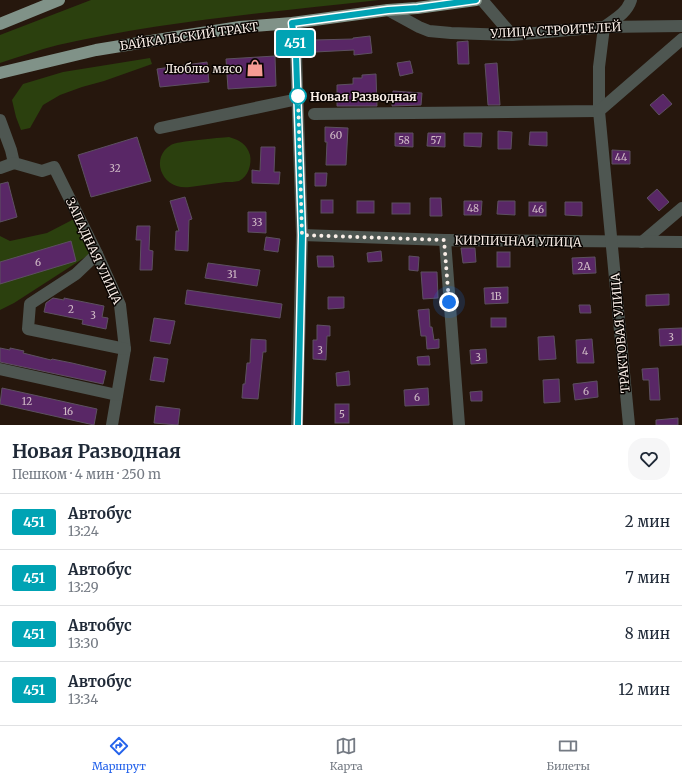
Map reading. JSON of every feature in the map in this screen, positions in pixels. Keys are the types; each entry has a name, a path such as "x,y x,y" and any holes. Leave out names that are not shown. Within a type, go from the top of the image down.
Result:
{"main road":[{"path":"0,24 59,0"},
{"name":"БАЙКАЛЬСКИЙ ТРАКТ","path":"0,73 96,50 240,27 292,23 476,0"}],"street":[{"path":"482,0 512,35"},
{"path":"612,242 599,111 599,67 604,27 620,16 628,8 630,0"},
{"name":"УЛИЦА СТРОИТЕЛЕЙ","path":"388,10 413,24 429,30 451,33 512,35 604,27 682,26"},
{"path":"292,23 296,54 302,235 298,425"},
{"path":"314,114 599,111 682,40"},
{"path":"160,128 298,98"},
{"path":"0,120 14,163 0,168"},
{"name":"ЗАПАДНАЯ УЛИЦА","path":"14,163 42,171 54,167 97,254 120,305 125,349 112,425"},
{"path":"642,242 682,208"},
{"path":"302,235 444,240"},
{"name":"КИРПИЧНАЯ УЛИЦА","path":"459,425 444,240 682,242"},
{"name":"ТРАКТОВАЯ УЛИЦА","path":"612,242 629,425"},
{"path":"97,254 76,274 30,304 28,329 125,349"},
{"path":"0,369 117,396"}],"green space":[{"path":"91,0 379,0 177,23 58,45 0,63 0,35"},
{"path":"150,58 152,64 60,95 43,105 30,128 21,130 12,100 23,84 63,72"},
{"path":"229,137 242,143 249,151 250,155 249,170 245,177 239,181 180,187 172,184 166,179 160,165 161,158 164,151 171,145 189,141"},
{"path":"74,219 90,254 14,303 0,310 0,236 10,241 47,233"}],"building":[{"path":"370,36 372,53 354,55 354,50 315,52 314,40 353,39"},
{"path":"468,41 469,64 458,64 457,42"},
{"path":"275,56 276,86 228,89 226,59"},
{"path":"410,61 413,73 400,76 397,63"},
{"path":"207,62 209,82 160,87 157,69"},
{"path":"497,63 500,105 488,105 485,64"},
{"path":"376,74 377,106 337,106 337,85 353,84 353,78 362,78 362,75"},
{"path":"393,91 422,93 421,105 392,106"},
{"path":"663,94 672,104 659,115 650,105"},
{"path":"325,127 348,128 346,165 326,165 327,142 325,142"},
{"path":"498,131 512,132 511,149 498,149"},
{"path":"530,132 547,132 547,146 529,145"},
{"path":"395,133 413,133 413,147 395,146"},
{"path":"428,133 445,133 445,147 427,146"},
{"path":"464,133 482,133 481,147 464,146"},
{"path":"137,137 151,181 91,197 78,155"},
{"path":"261,147 275,147 274,172 280,172 279,184 252,183 252,170 260,171"},
{"path":"612,150 630,151 630,164 612,164"},
{"path":"315,173 327,173 326,186 315,186"},
{"path":"8,182 17,217 0,222 0,184"},
{"path":"657,189 669,202 659,211 647,198"},
{"path":"185,197 192,219 189,220 188,251 175,250 176,231 179,231 170,201"},
{"path":"430,198 441,198 442,216 430,216"},
{"path":"321,200 333,200 333,213 321,213"},
{"path":"357,201 374,201 374,213 357,213"},
{"path":"464,201 482,201 481,215 464,215"},
{"path":"498,201 515,201 515,215 497,214"},
{"path":"529,202 546,202 546,216 529,216"},
{"path":"565,202 582,202 582,216 565,215"},
{"path":"392,203 410,203 410,214 392,214"},
{"path":"248,212 266,212 266,233 248,232"},
{"path":"137,226 150,226 149,250 153,251 152,270 140,270 141,240 136,240"},
{"path":"266,237 280,239 278,252 264,250"},
{"path":"71,241 76,261 0,284 0,262"},
{"path":"461,248 475,248 476,262 463,263"},
{"path":"381,251 382,261 368,262 367,253"},
{"path":"497,252 510,252 510,267 497,267"},
{"path":"317,256 333,256 334,267 318,267"},
{"path":"409,256 419,257 418,271 409,270"},
{"path":"595,257 596,273 573,274 572,258"},
{"path":"208,263 260,270 257,286 205,278"},
{"path":"421,272 437,272 438,298 423,299"},
{"path":"508,287 508,303 485,304 484,288"},
{"path":"187,290 282,304 280,318 185,304"},
{"path":"669,294 669,305 646,306 646,295"},
{"path":"328,297 344,297 344,308 328,309"},
{"path":"53,298 64,300 64,298 104,306 102,317 108,318 106,329 82,324 83,320 44,312 46,303"},
{"path":"579,305 590,305 591,313 580,313"},
{"path":"429,309 430,327 432,327 434,340 439,339 439,348 427,349 426,336 421,336 418,310"},
{"path":"154,318 175,321 170,344 150,341"},
{"path":"491,318 506,318 506,327 491,327"},
{"path":"317,325 330,326 330,336 327,336 326,360 313,359 313,340 317,340"},
{"path":"682,328 682,345 660,346 659,329"},
{"path":"554,336 556,359 539,360 538,337"},
{"path":"251,339 266,340 266,352 263,352 258,399 242,398 247,363 250,363"},
{"path":"592,339 594,363 577,363 576,340"},
{"path":"0,348 10,350 10,348 24,351 23,353 51,360 106,371 103,384 0,362"},
{"path":"486,349 487,363 471,364 470,350"},
{"path":"429,356 430,365 418,365 417,357"},
{"path":"154,357 168,359 164,382 150,380"},
{"path":"658,368 660,400 650,400 649,380 643,380 642,369"},
{"path":"349,371 350,385 337,386 336,373"},
{"path":"559,379 560,402 544,403 543,380"},
{"path":"597,381 598,397 575,400 573,384"},
{"path":"2,388 97,409 94,425 0,404"},
{"path":"428,388 429,405 405,406 404,390"},
{"path":"482,391 482,401 471,401 470,392"},
{"path":"335,404 349,404 349,423 335,423"},
{"path":"156,406 180,409 178,425 154,423"},
{"path":"678,418 678,425 656,425 656,420"}],"bus line":[{"name":"451","path":"298,425 302,235 296,54 292,23 476,0"}],"place":[{"name":"Люблю мясо","path":"255,68"},
{"name":"Новая Разводная","path":"298,96"}],"route":[{"path":"298,96 302,235 444,240 449,302"}]}
